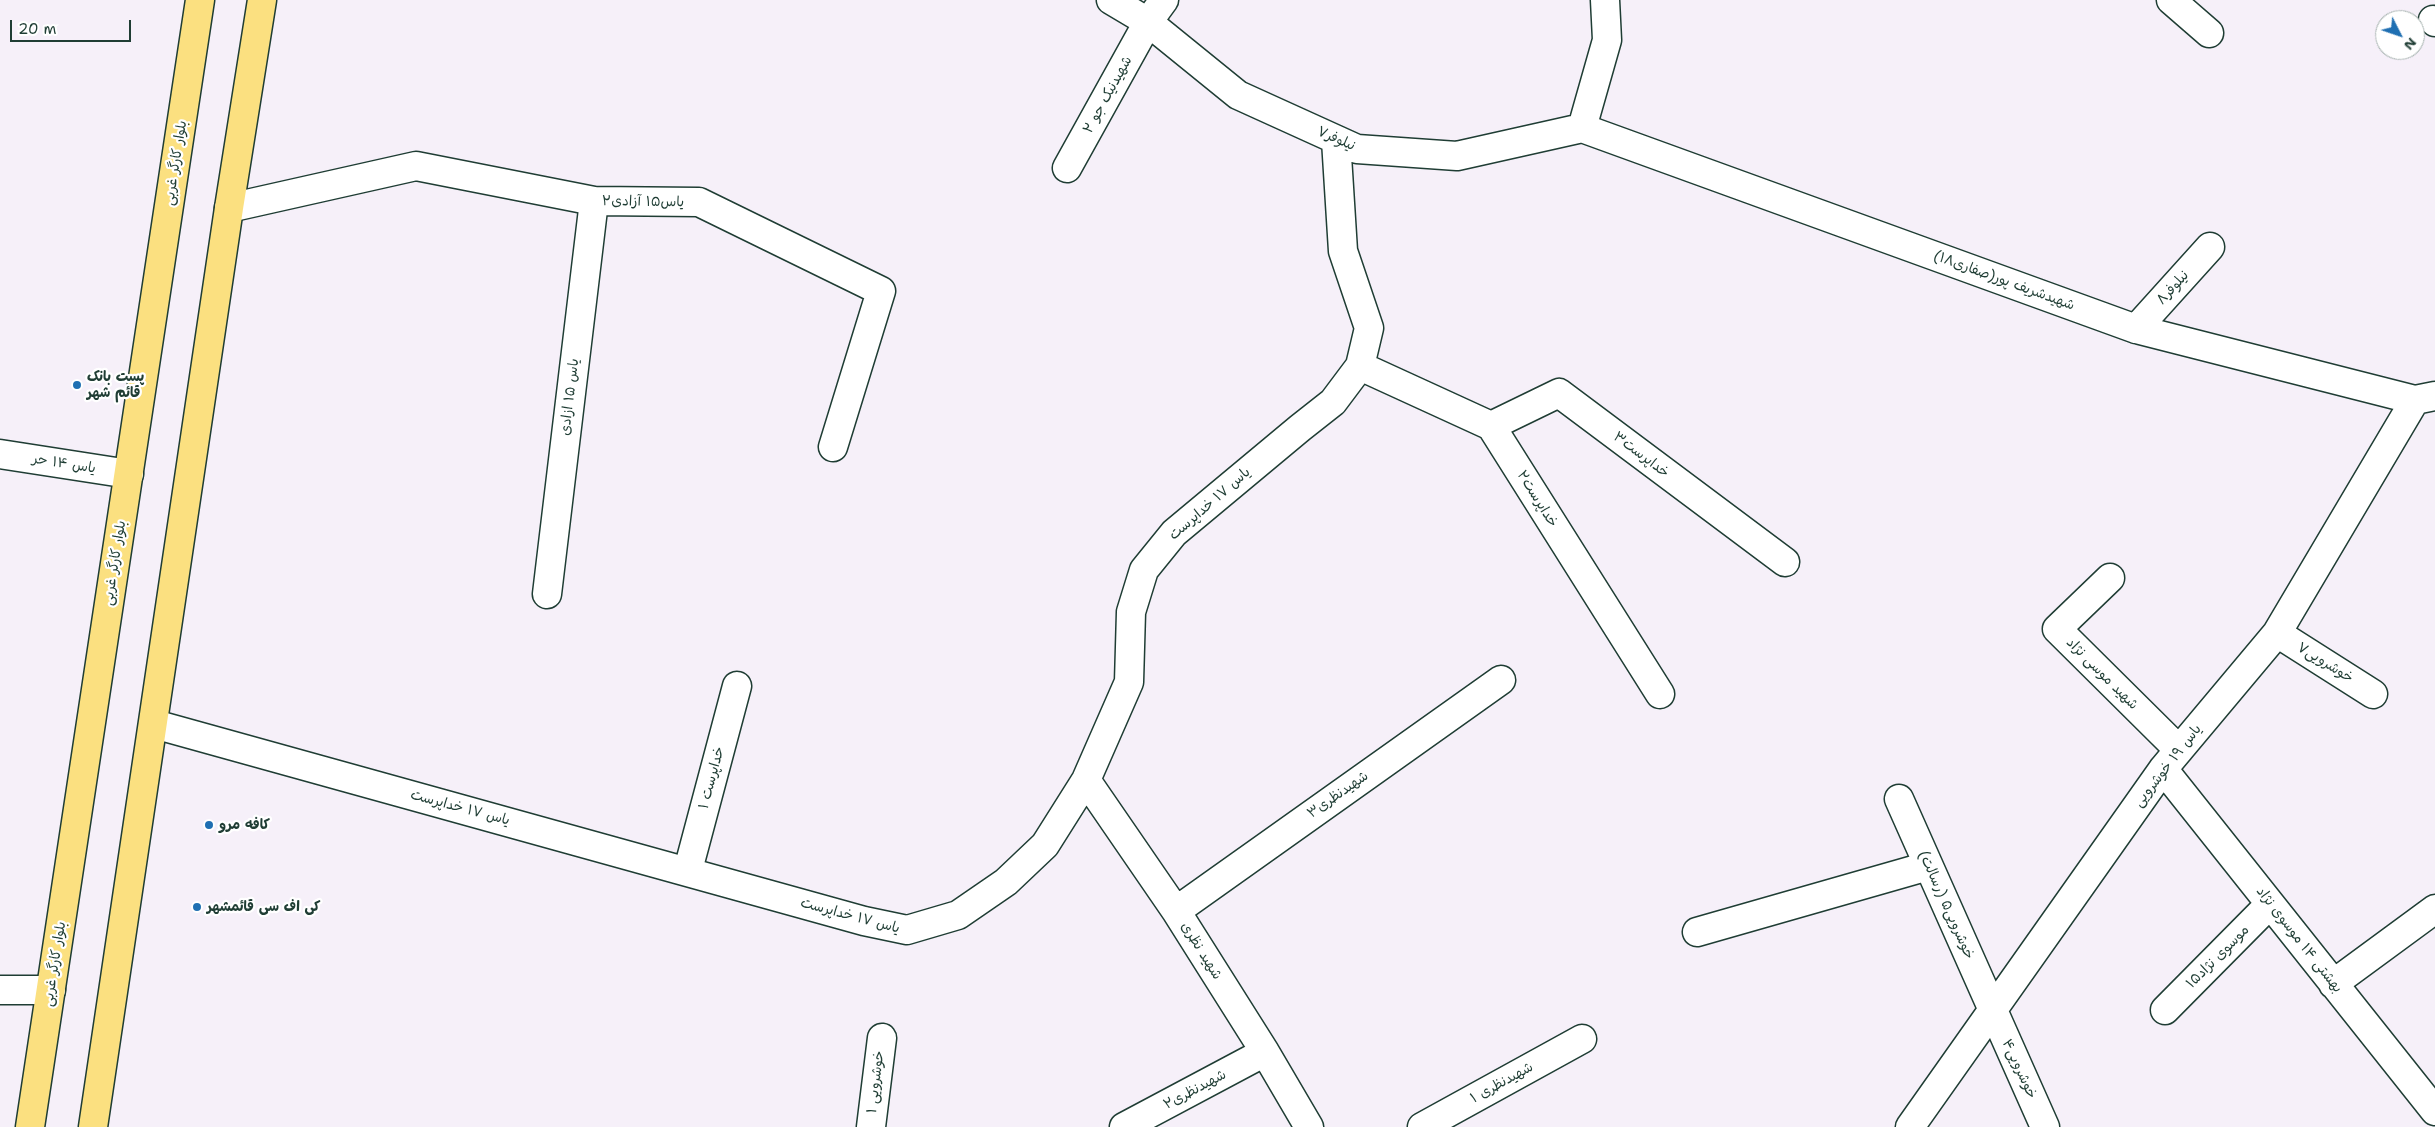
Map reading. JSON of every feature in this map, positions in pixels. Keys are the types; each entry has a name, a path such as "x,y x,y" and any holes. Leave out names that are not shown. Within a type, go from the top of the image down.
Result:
{"main road":[{"name":"بلوار کارگر غربی","path":"30,1127 200,0"},
{"path":"93,1127 229,208 262,0"}],"street":[{"name":"نیلوفر۷","path":"1111,0 1148,22 1238,95 1356,149 1457,156 1582,128"},
{"name":"شهیدنیک جو ۲","path":"1067,168 1148,22 1164,0"},
{"path":"1582,128 1607,40 1605,0"},
{"path":"2171,0 2209,33"},
{"name":"شهیدشریف پور(صفاری۱۸)","path":"1582,128 2136,329 2425,398"},
{"name":"یاس ۱۷ خداپرست","path":"154,724 688,870 864,921 907,930 958,915 1006,882 1044,845 1086,780 1129,682 1131,612 1144,570 1174,533 1333,402 1360,366 1369,328 1343,250 1336,140"},
{"name":"یاس۱۵ آزادی۲","path":"229,208 416,166 594,201 699,202 881,291 833,447"},
{"name":"یاس ۱۵ ازادی","path":"547,594 594,201"},
{"name":"نیلوفر۸","path":"2136,329 2210,247"},
{"path":"1360,366 1491,426"},
{"name":"خداپرست۳","path":"1491,426 1559,393 1784,562"},
{"name":"یاس ۱۹ خوشرویی","path":"1910,1127 2171,760 2277,633 2425,398"},
{"name":"خداپرست۲","path":"1491,426 1660,694"},
{"name":"یاس ۱۴ حر","path":"0,454 129,474"},
{"name":"شهید موسی نژاد","path":"2110,578 2057,629 2171,760"},
{"name":"خوشرویی۷","path":"2277,633 2373,694"},
{"name":"شهیدنظری۳","path":"1176,910 1501,680"},
{"name":"خداپرست ۱","path":"688,870 737,686"},
{"name":"بهشتی ۱۴ موسوی نژاد","path":"2171,760 2270,904 2435,1111"},
{"name":"شهید نظری","path":"1086,780 1176,910 1265,1052 1309,1127"},
{"name":"خوشرویی۵ (رسالت)","path":"1899,799 1992,1012"},
{"path":"1697,932 1928,866"},
{"name":"موسوی نژاد۱۵","path":"2165,1010 2270,904"},
{"path":"2333,984 2435,909"},
{"path":"0,990 51,990"},
{"name":"خوشرویی۴","path":"1992,1012 2045,1127"},
{"name":"خوشرویی ۱","path":"871,1127 882,1038"},
{"name":"شهیدنظری ۱","path":"1422,1127 1582,1039"},
{"name":"شهیدنظری۲","path":"1124,1127 1265,1052"}],"place":[{"name":"پست بانک قائم شهر","path":"77,385"},
{"name":"کافه مرو","path":"209,825"},
{"name":"کی اف سی قائمشهر","path":"197,907"}]}
